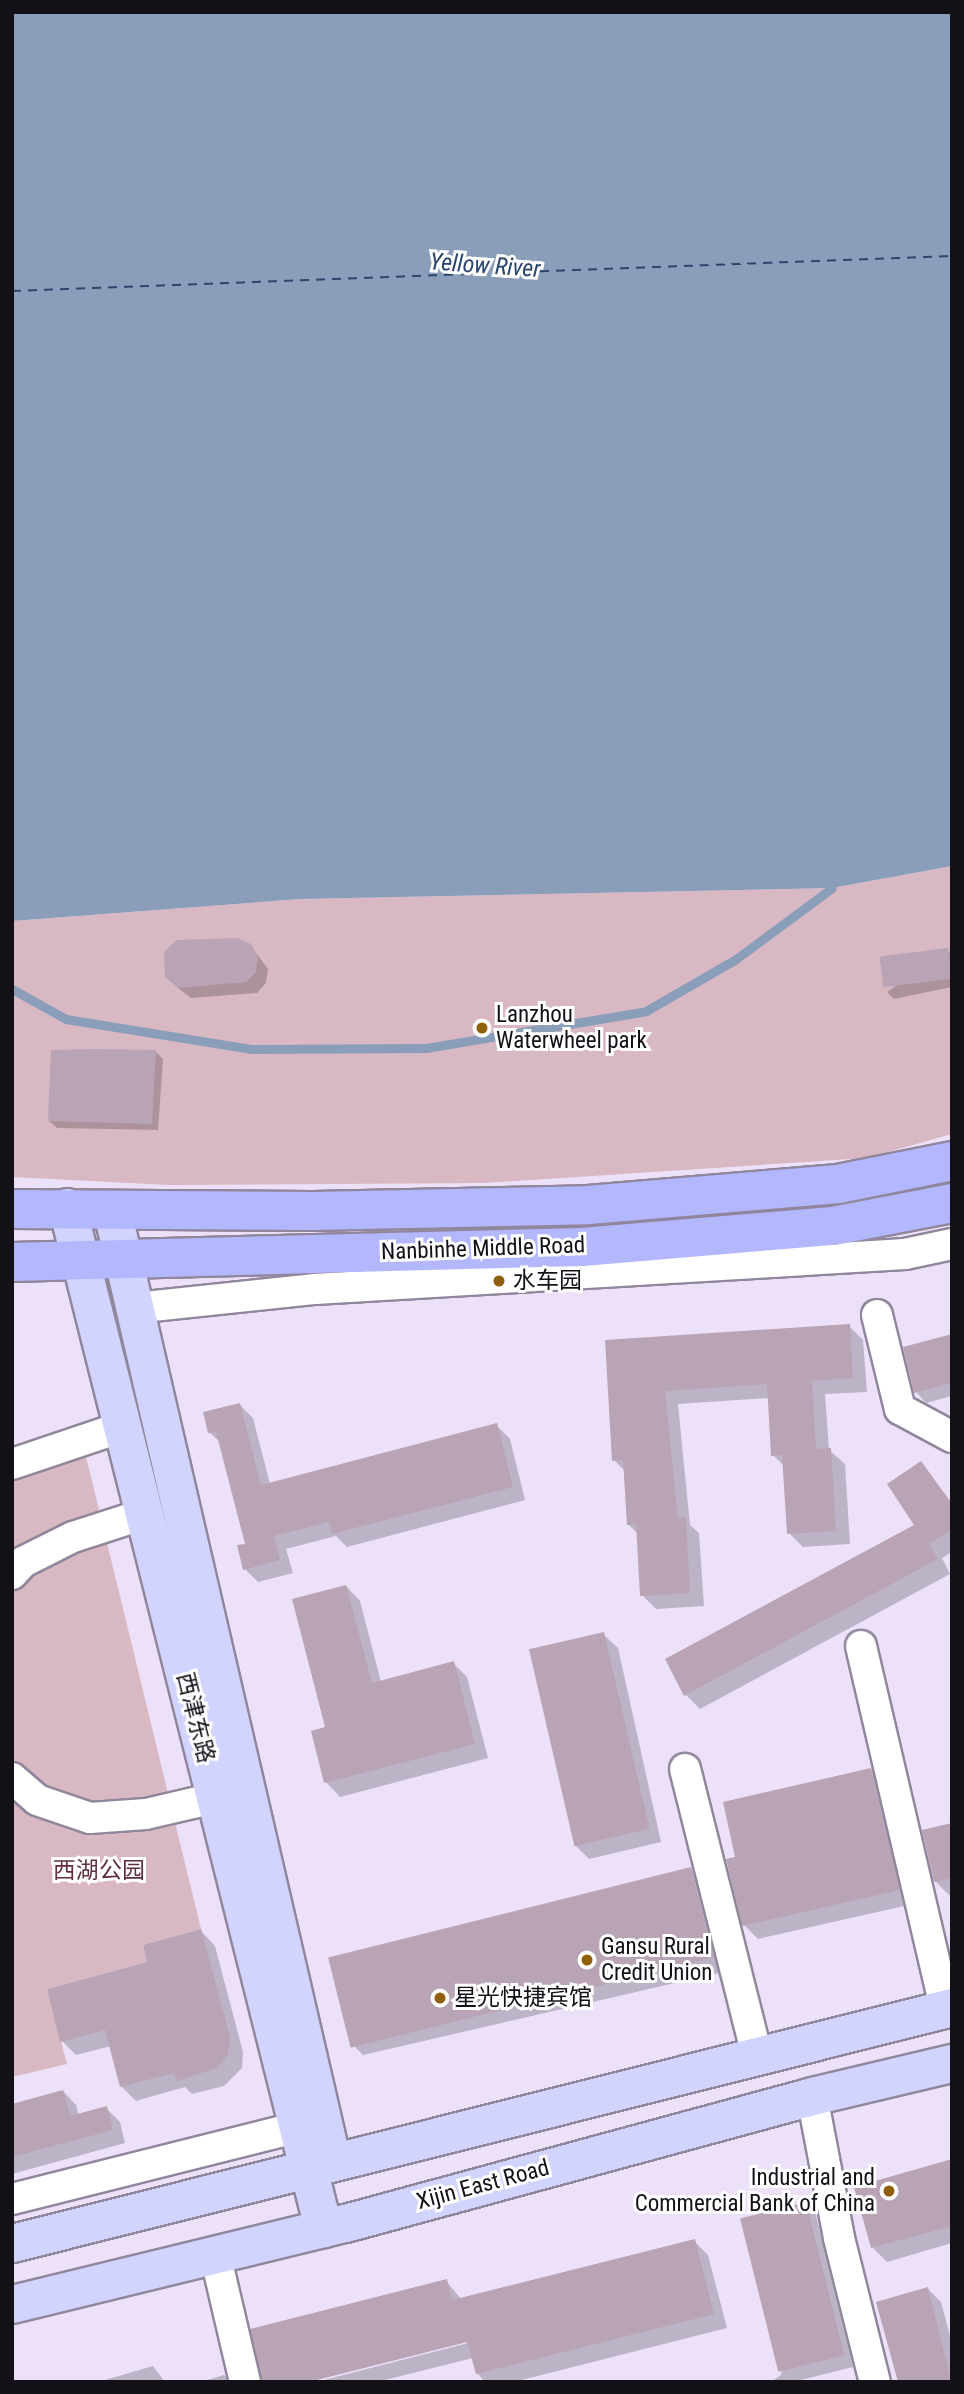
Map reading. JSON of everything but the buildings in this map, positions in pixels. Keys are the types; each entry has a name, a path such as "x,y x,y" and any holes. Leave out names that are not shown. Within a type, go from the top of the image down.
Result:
{"highway":[{"name":"Nanbinhe Middle Road","path":"12,1209 67,1207 112,1211 588,1205 838,1184 952,1161"},
{"name":"Nanbinhe Middle Road","path":"12,1262 80,1257 123,1259 582,1247 833,1226 952,1203"}],"main road":[{"name":"西津东路","path":"67,1207 215,1798 310,2125"},
{"name":"西津东路","path":"112,1211 334,2226"},
{"path":"12,2243 949,2008"},
{"name":"Xijin East Road","path":"12,2304 334,2226 812,2096 952,2063"}],"street":[{"path":"134,1308 315,1290 905,1254 952,1244"},
{"path":"877,1315 900,1409 952,1437"},
{"path":"12,1464 122,1427"},
{"path":"12,1574 23,1562 73,1537 144,1514"},
{"path":"861,1646 949,2008"},
{"path":"685,1769 757,2056"},
{"path":"12,1778 37,1800 90,1818 146,1814 215,1798"},
{"path":"812,2096 839,2238 875,2382"},
{"path":"12,2199 310,2125"},
{"path":"215,2254 245,2382"}],"green space":[{"name":"Lanzhou Waterwheel park","path":"952,866 952,1134 866,1158 484,1183 169,1185 12,1177 12,921 301,899 832,888"},
{"name":"西湖公园","path":"82,1440 201,1929 143,1945 147,1962 47,1989 67,2064 12,2077 12,1456"}],"water":[{"name":"Yellow River","path":"12,12 952,12 952,866 832,888 301,899 12,921"}],"waterway":[{"path":"12,989 66,1019 251,1049 426,1048 646,1011 736,959 832,888"}],"ferry route":[{"path":"12,291 952,256"}],"place":[{"name":"Lanzhou Waterwheel park","path":"482,1028"},
{"name":"水车园","path":"499,1281"},
{"name":"Gansu Rural Credit Union","path":"587,1960"},
{"name":"星光快捷宾馆","path":"440,1998"},
{"name":"Industrial and Commercial Bank of China","path":"889,2191"}]}
